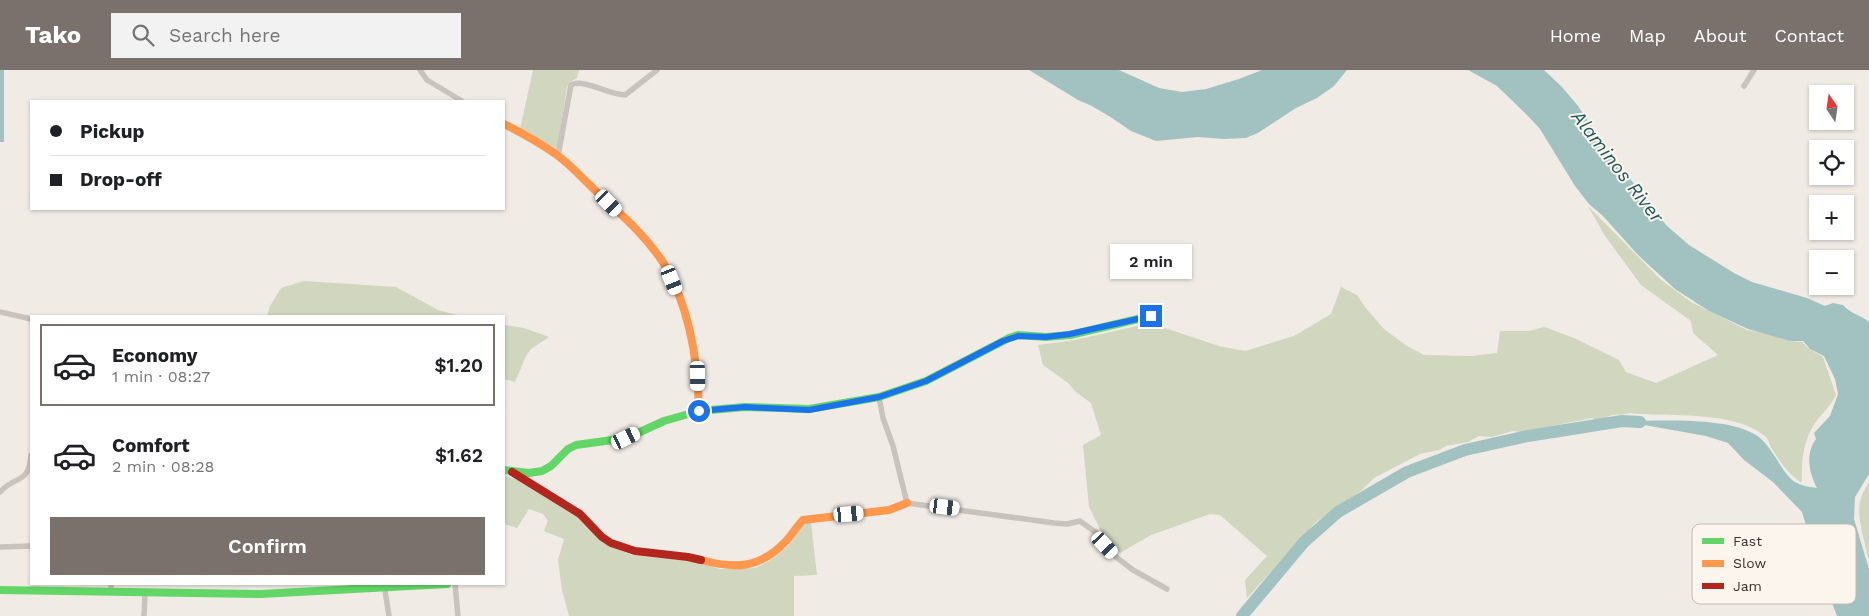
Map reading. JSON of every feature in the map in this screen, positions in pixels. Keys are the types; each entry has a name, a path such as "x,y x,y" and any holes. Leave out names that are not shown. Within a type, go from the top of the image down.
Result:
{"street":[{"path":"420,70 427,80 460,100"},
{"path":"558,156 571,85 580,83 613,94 625,95 657,70"},
{"path":"1744,86 1754,70"},
{"path":"505,124 528,136 558,156 642,236 668,271 690,327 698,376 699,411"},
{"path":"0,312 30,319"},
{"path":"507,471 530,473 542,471 551,466 568,449 576,445 626,438 664,421 699,411 745,407 809,410 879,397 926,381 1003,341 1018,336 1046,337 1070,334 1151,316"},
{"path":"879,397 883,418 894,446 907,503"},
{"path":"0,492 26,474 30,466"},
{"path":"507,471 580,514 602,537 611,543 635,552 688,557 724,566 750,564 764,559 785,542 796,526 803,520 889,510 907,503 1054,523 1068,524 1080,521 1095,532 1116,557 1133,570 1167,589"},
{"path":"0,547 30,546"},
{"path":"0,590 111,588 145,593 262,594 416,585"},
{"path":"455,585 458,616"},
{"path":"384,586 389,616"},
{"path":"144,616 145,593"}],"green space":[{"path":"533,70 579,70 577,78 570,82 567,87 557,152 520,129"},
{"path":"1588,206 1660,279 1691,302 1747,330 1790,341 1802,342 1823,357 1836,395 1832,403 1815,423 1805,444 1802,483 1782,463 1766,437 1752,428 1719,418 1630,413 1610,416 1600,420 1592,418 1521,432 1513,431 1492,437 1479,436 1468,442 1420,454 1374,478 1362,490 1316,522 1247,598 1245,580 1267,556 1220,515 1210,514 1151,535 1120,553 1101,531 1089,507 1083,445 1101,435 1091,403 1043,365 1038,345 1075,340 1150,323 1219,346 1245,351 1294,336 1331,314 1341,287 1357,295 1384,329 1407,346 1424,355 1471,356 1497,353 1500,331 1529,331 1544,327 1574,338 1619,360 1626,372 1656,383 1718,355 1693,333 1691,321 1641,285 1605,236"},
{"path":"304,281 396,287 438,310 457,315 267,315 270,306 281,288"},
{"path":"505,325 524,328 549,337 531,349 515,382 505,379"},
{"path":"505,475 517,480 579,518 609,546 632,555 692,561 720,569 756,568 772,559 789,545 803,524 811,522 817,575 794,576 794,616 569,616 562,590 558,560 564,539 544,531 548,521 543,514 529,509 517,528 505,524"},
{"path":"1869,482 1869,560 1861,528 1859,508 1862,496"}],"water":[{"path":"0,70 4,70 4,142 0,142"},
{"path":"1029,70 1119,70 1159,88 1182,92 1206,89 1262,70 1347,70 1334,86 1317,98 1296,108 1258,133 1246,138 1198,137 1156,141 1131,131"},
{"name":"Alaminos River","path":"1468,70 1544,70 1578,106 1604,145 1666,225 1689,245 1752,282 1807,298 1825,306 1833,303 1843,305 1869,322 1869,474 1855,497 1856,524 1806,524 1802,512 1773,482 1744,460 1728,443 1706,436 1622,421 1672,420 1710,422 1743,429 1756,435 1767,445 1786,473 1795,482 1817,488 1809,463 1810,451 1816,439 1814,433 1830,416 1838,394 1835,379 1824,356 1810,349 1803,341 1790,341 1748,329 1709,311 1675,289 1638,255 1603,216 1589,204 1575,186 1540,129 1497,86"},
{"path":"1856,526 1869,569 1869,616 1837,616 1832,604 1856,604"}],"waterway":[{"path":"1242,616 1304,542 1338,512 1407,472 1465,450 1528,436 1622,421 1640,422"}],"traffic: fast":[{"path":"505,470 529,473 542,471 551,466 568,449 576,445 627,438 664,421 699,411 745,407 809,409 879,397 926,381 1018,335 1046,337 1070,335 1151,316"},
{"path":"0,590 261,594 428,585"}],"traffic: slow":[{"path":"505,125 544,146 568,164 634,227 664,264 680,298 691,335 697,373 699,411"},
{"path":"701,560 725,565 756,562 775,551 803,520 889,510 907,503"}],"traffic: jam":[{"path":"512,472 580,514 602,537 611,543 635,551 701,560"}],"route":[{"path":"699,411 745,407 809,410 879,397 926,381 1009,338 1070,334 1151,316"}]}
